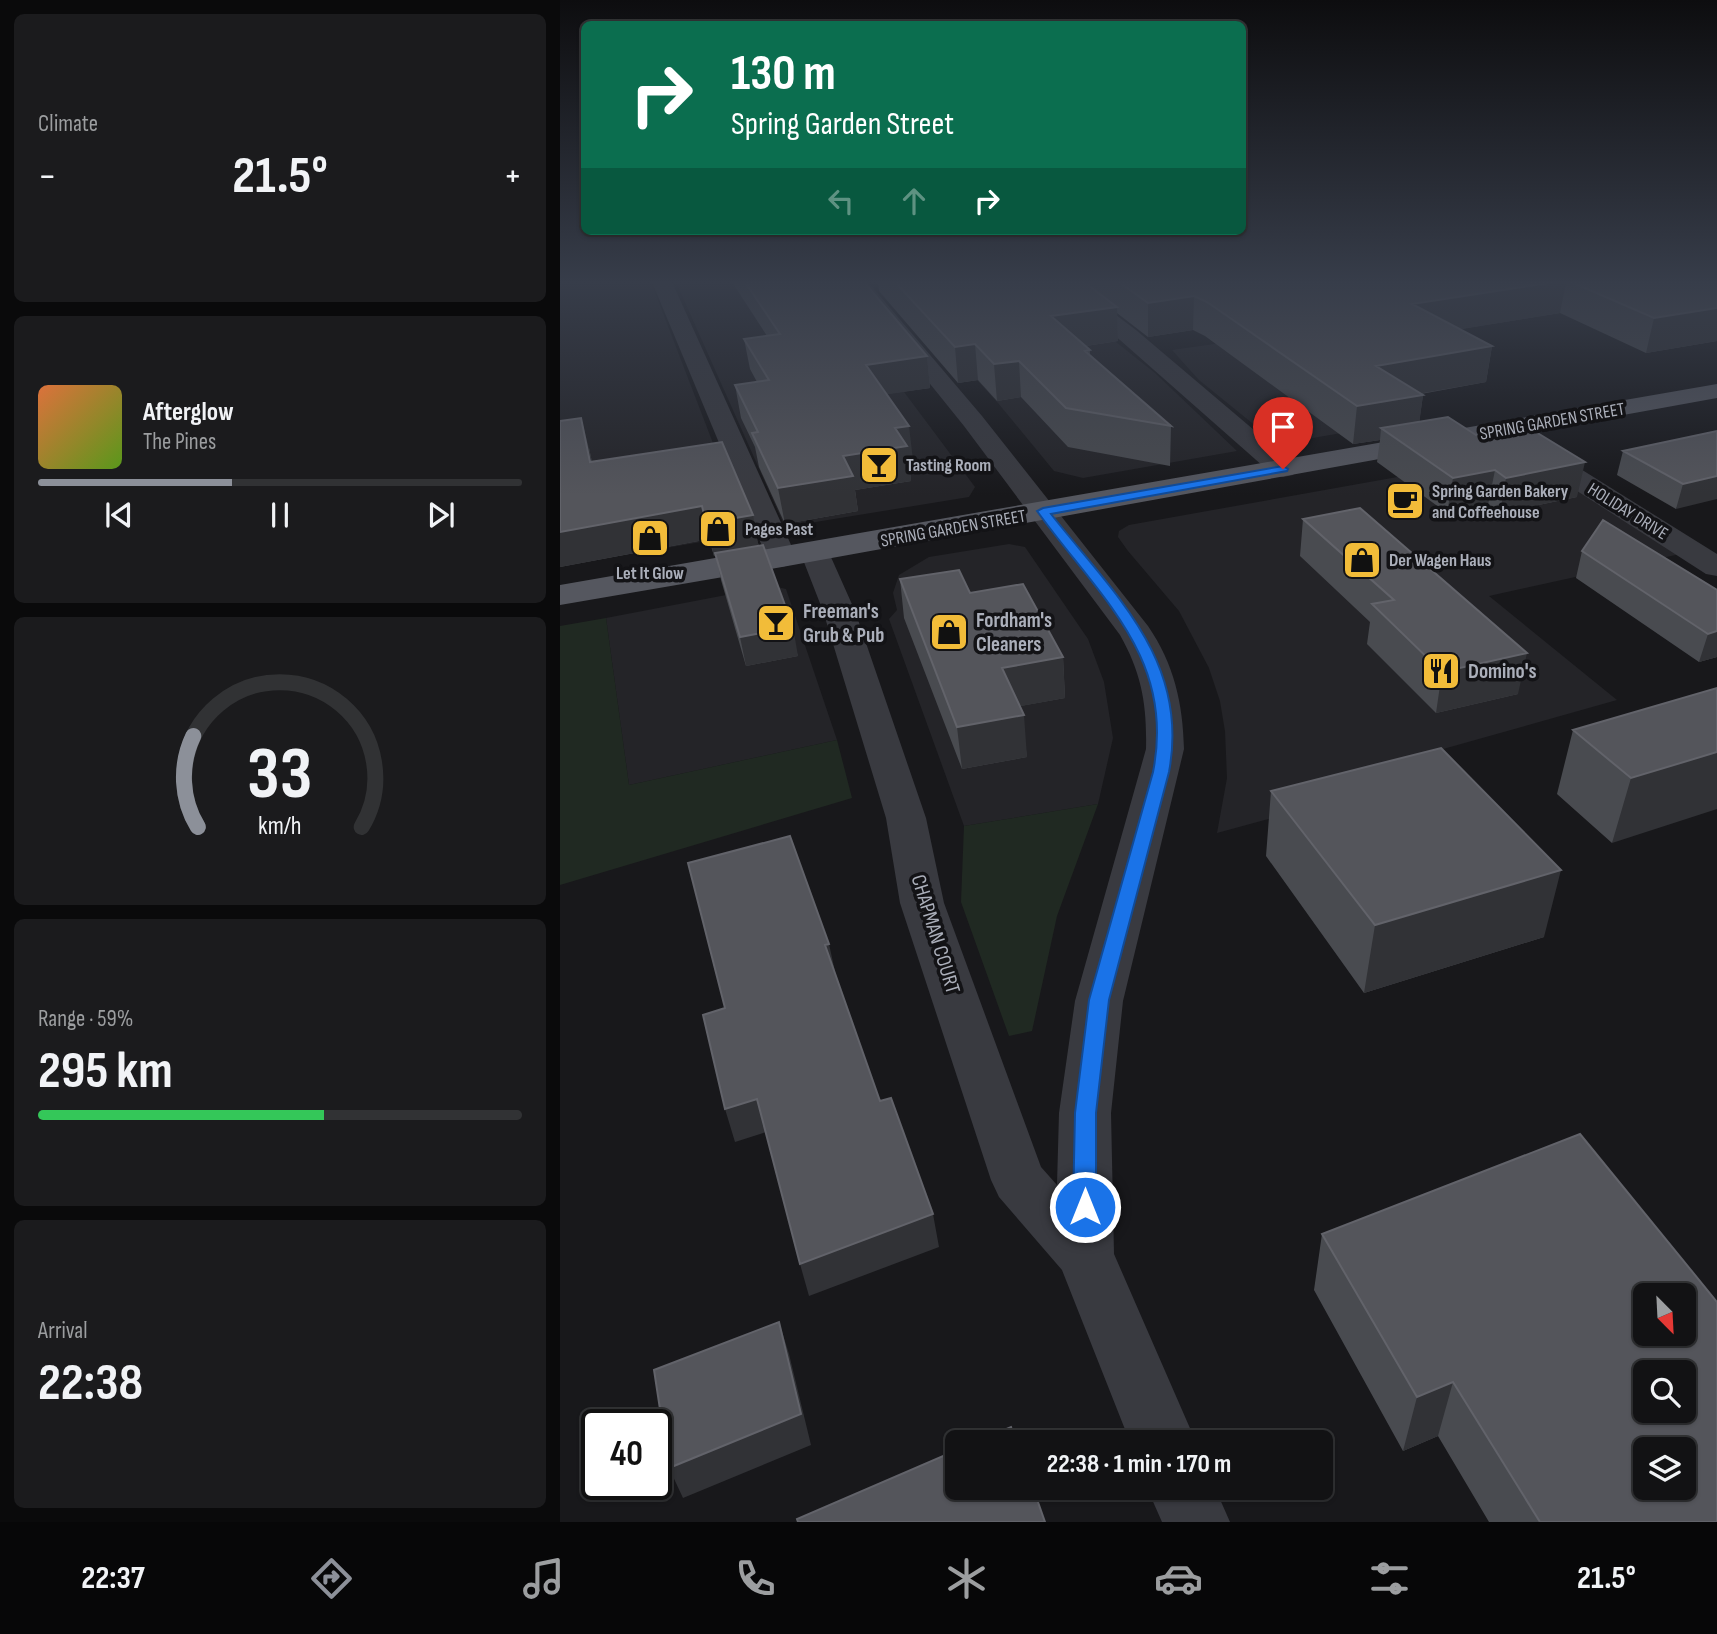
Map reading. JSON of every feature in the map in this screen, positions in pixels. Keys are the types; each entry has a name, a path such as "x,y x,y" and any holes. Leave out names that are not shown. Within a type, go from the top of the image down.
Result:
{"main road":[{"name":"SPRING GARDEN STREET","path":"560,595 799,555 1717,391"}],"street":[{"name":"CHAPMAN COURT","path":"698,353 799,555 839,611 906,818 922,903 1018,1180 1084,1254"},
{"path":"917,353 978,427 1136,633 1153,663 1165,715 1165,749 1161,772 1099,1000 1086,1113 1084,1254 1158,1430"},
{"path":"1149,353 1283,469"},
{"name":"HOLIDAY DRIVE","path":"1505,430 1532,450 1717,567"},
{"path":"1186,1500 1196,1522"}],"shaded area":[{"path":"560,353 678,353 748,534 560,566"},
{"path":"708,353 875,353 975,487 969,497 785,527"},
{"path":"952,353 1130,353 1155,373 1237,451 1083,478 1054,471"},
{"path":"1175,353 1306,353 1411,421 1278,444 1199,380"},
{"path":"1526,456 1680,554 1489,596 1617,700 1436,751 1452,769 1217,833 1227,778 1225,731 1220,701 1209,668 1179,611 1128,551 1118,537 1119,531 1129,525"},
{"path":"1009,544 1025,547 1088,639 1104,682 1113,738 1098,804 964,826 889,619 897,610 893,593 899,575 929,557"},
{"path":"773,586 786,589 837,740 629,785 606,618"},
{"path":"606,618 629,785 837,740 852,798 560,885 560,626"},
{"path":"1098,804 1057,916 1032,1031 1009,1036 961,902 964,826"}],"building":[{"path":"753,353 924,353 927,356 866,365 909,426 895,428 907,446 843,456 853,476 778,488 752,433 758,432 735,385 769,380"},
{"path":"984,353 1087,353 1171,426 1066,408 1019,361 994,364"},
{"path":"1281,353 1451,353 1376,366 1423,395 1357,406"},
{"path":"1448,417 1476,435 1526,426 1585,462 1506,478 1495,470 1453,478 1381,428"},
{"path":"581,418 590,462 722,442 753,515 706,523 702,506 560,532 560,421"},
{"path":"1717,431 1717,476 1683,484 1623,451"},
{"path":"1360,508 1527,653 1442,672 1372,604 1394,600 1303,519"},
{"path":"1603,520 1717,590 1717,631 1708,634 1582,551"},
{"path":"763,545 793,627 740,637 715,553"},
{"path":"959,570 970,593 1023,584 1063,657 1002,668 1024,715 957,727 900,579"},
{"path":"1717,688 1717,752 1631,778 1573,730"},
{"path":"1441,748 1561,870 1375,925 1271,791"},
{"path":"790,836 829,944 825,945 880,1101 891,1098 933,1214 800,1264 757,1099 725,1109 703,1015 725,1008 688,863"},
{"path":"1580,1134 1717,1302 1717,1522 1540,1522 1453,1382 1417,1397 1322,1234"},
{"path":"779,1322 801,1414 672,1467 672,1409 660,1409 654,1370"},
{"path":"945,1455 945,1500 1037,1500 1045,1522 798,1522 797,1519"}],"place":[{"name":"Tasting Room","path":"879,465"},
{"name":"Spring Garden Bakery and Coffeehouse","path":"1405,501"},
{"name":"Pages Past","path":"718,529"},
{"name":"Let It Glow","path":"650,538"},
{"name":"Der Wagen Haus","path":"1362,560"},
{"name":"Freeman's Grub & Pub","path":"776,623"},
{"name":"Fordham's Cleaners","path":"949,632"},
{"name":"Domino's","path":"1441,671"}],"route":[{"path":"1085,1207 1086,1113 1099,1000 1161,772 1165,749 1165,715 1153,663 1136,633 1115,601 1043,511 1283,469"}]}
